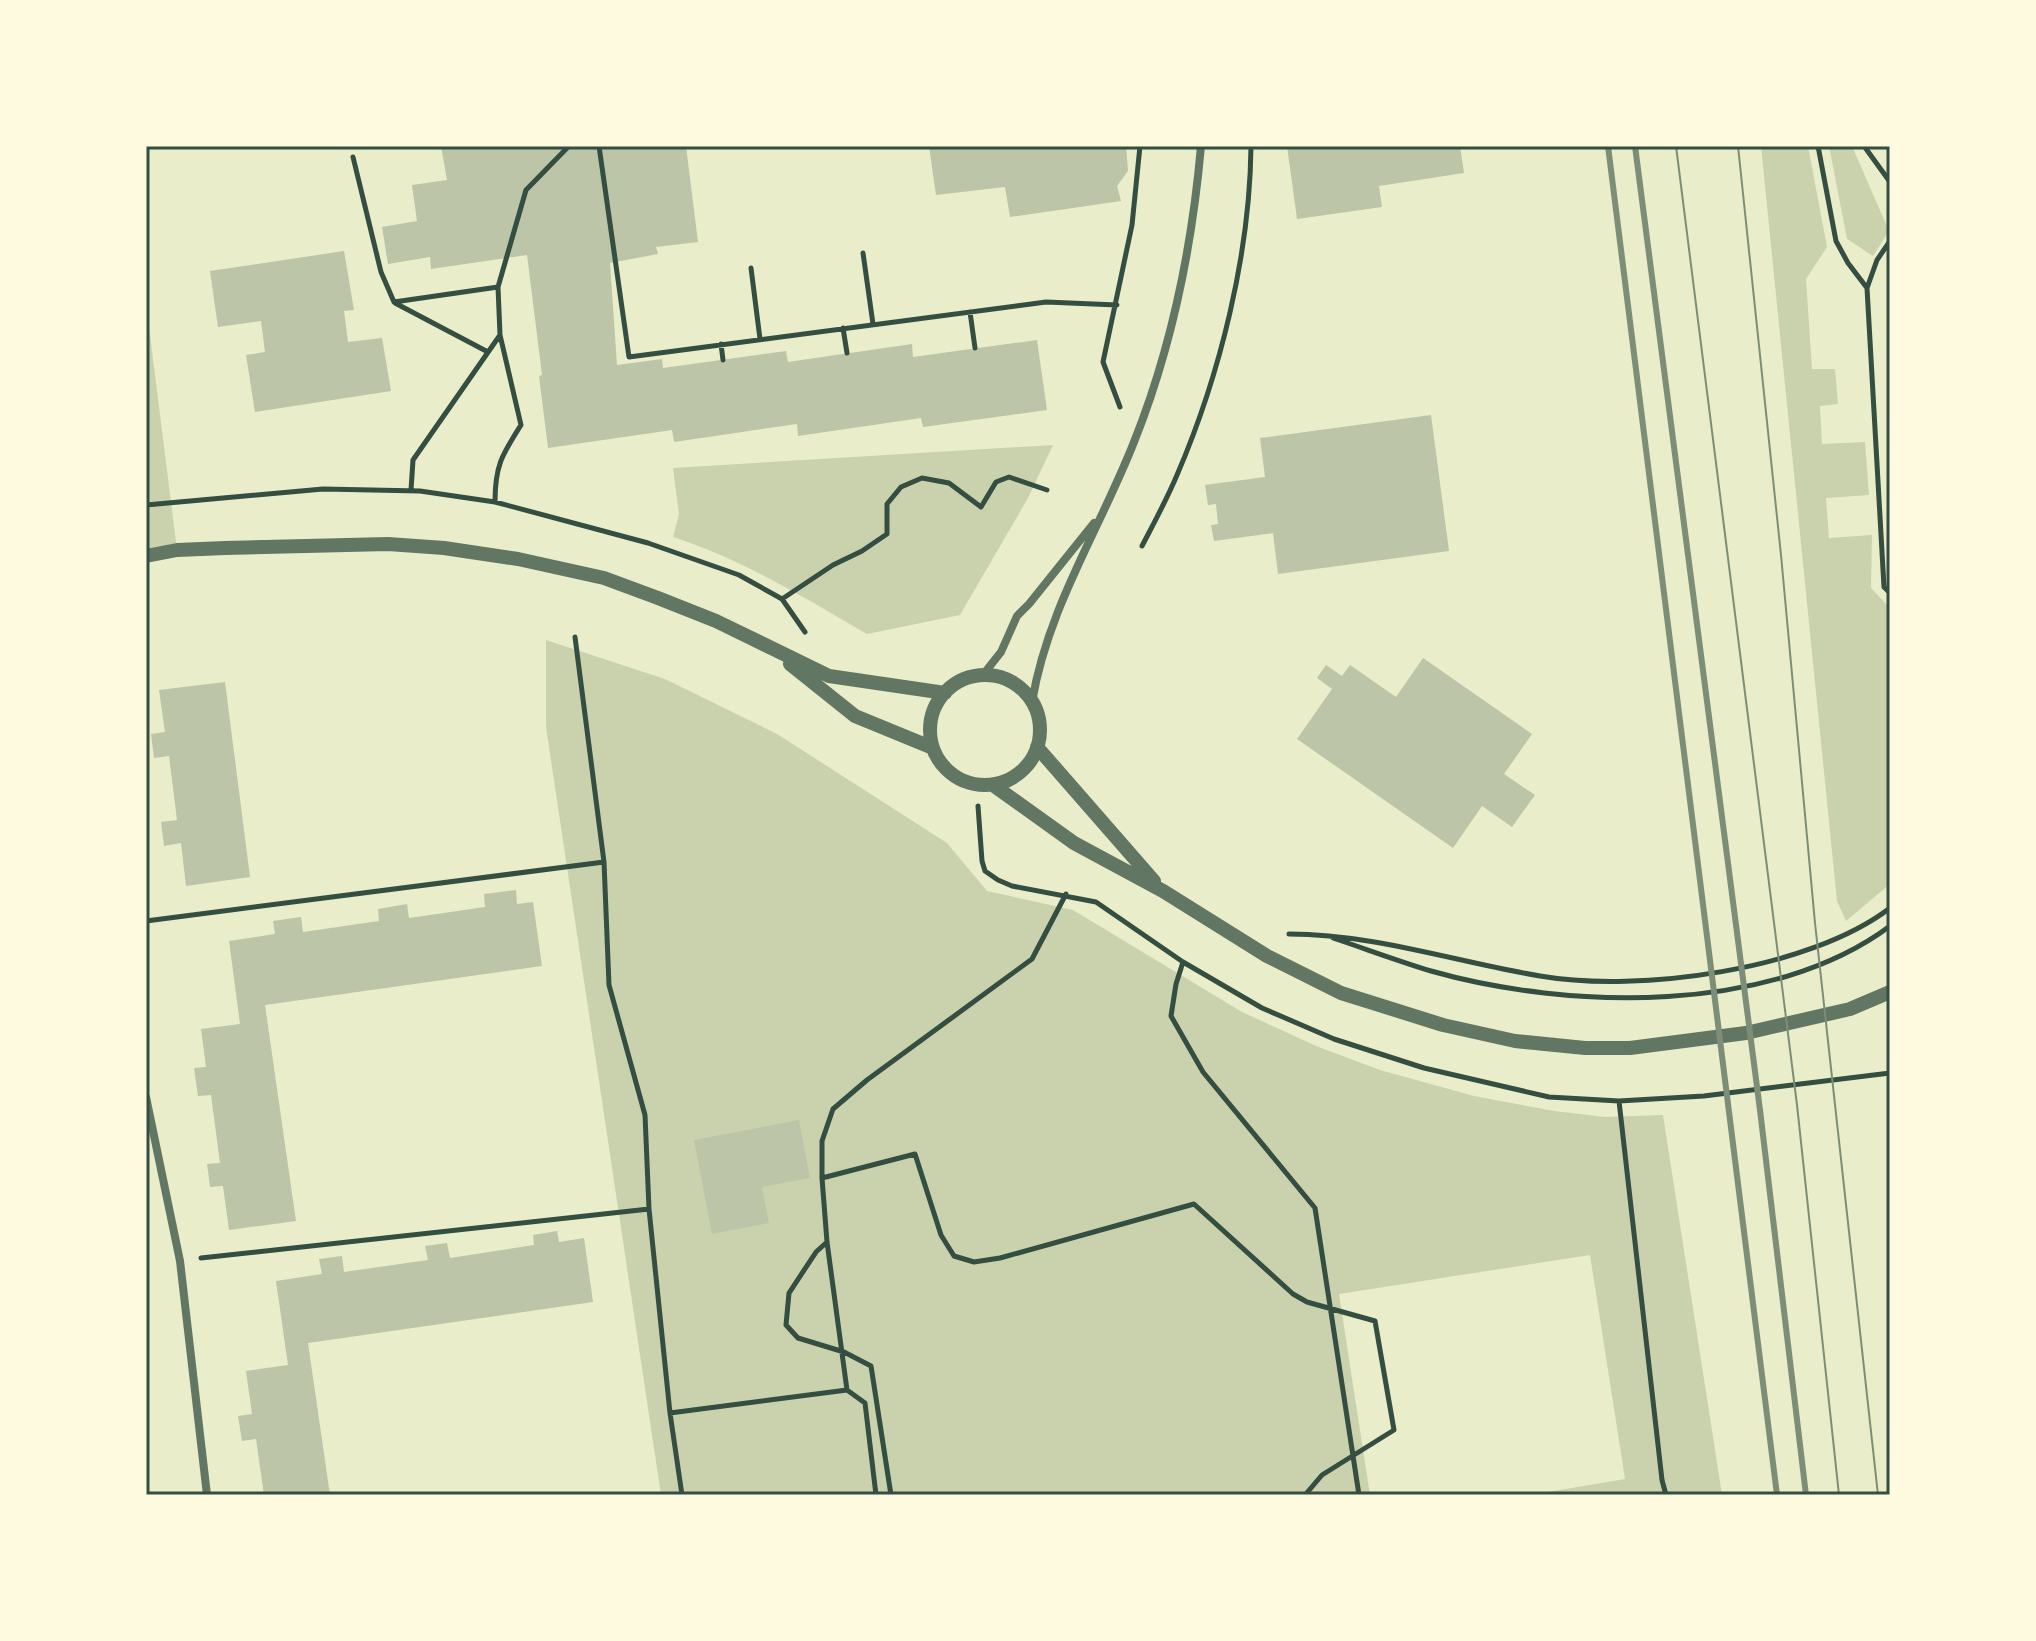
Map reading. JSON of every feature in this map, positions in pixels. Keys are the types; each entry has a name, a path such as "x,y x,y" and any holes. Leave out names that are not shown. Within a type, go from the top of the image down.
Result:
{"street":[{"path":"1032,702 1038,666 1054,617 1134,444 1162,367 1178,304 1192,226 1201,146"},
{"path":"982,676 1001,652 1017,616 1104,509"},
{"path":"146,556 177,550 388,544 444,548 518,559 604,578 716,621 829,676 945,693"},
{"path":"778,653 855,716 933,748"},
{"path":"982,676 1009,681 1022,690 1038,716 1040,732 1031,761 1021,773 1008,781 986,785 963,781 950,773 933,748 931,718 945,693 955,684 982,676"},
{"path":"1037,747 1163,891"},
{"path":"986,785 1074,843 1163,891 1267,956 1341,993 1443,1025 1515,1041 1615,1048 1690,1042 1746,1033 1850,1009 1890,992"},
{"path":"146,1097 180,1261 207,1495"}],"path":[{"path":"495,502 499,458 521,425 500,335 498,287 526,190 569,146"},
{"path":"599,146 629,357 637,359 721,344 1046,302 1117,305"},
{"path":"1134,444 1103,362 1132,225 1140,146"},
{"path":"1142,546 1177,475 1207,395 1231,303 1244,227 1251,146"},
{"path":"1818,146 1836,241 1867,288"},
{"path":"1864,146 1890,182"},
{"path":"353,157 381,272 394,302 488,352"},
{"path":"1890,241 1877,260 1867,288 1884,587 1890,593"},
{"path":"863,253 873,324"},
{"path":"751,268 760,339"},
{"path":"394,302 498,287"},
{"path":"970,312 975,348"},
{"path":"843,328 847,353"},
{"path":"411,490 413,460 500,335"},
{"path":"721,344 723,360"},
{"path":"146,505 323,489 411,490 495,502 648,543 739,575 782,599 887,534 887,504 901,487 922,478 949,483 981,507 996,482 1009,477 1047,490"},
{"path":"575,637 604,862 609,985 645,1115 649,1209 670,1413 682,1495"},
{"path":"979,843 986,785"},
{"path":"146,921 604,862"},
{"path":"847,1390 827,1242 822,1178 822,1141 833,1109 867,1080 1032,959 1066,894"},
{"path":"1890,908 1867,926 1795,954 1738,968 1625,981 1544,977 1378,942 1321,934 1433,971 1525,990 1606,999 1660,997 1777,980 1864,945 1890,926"},
{"path":"1183,962 1171,1016 1203,1072 1315,1208 1359,1495"},
{"path":"1666,1495 1619,1101 1704,1096 1890,1073"},
{"path":"822,1178 915,1154 941,1235 954,1256 974,1262 1000,1258 1194,1204 1293,1294 1307,1302 1375,1321 1394,1430 1322,1475 1305,1495"},
{"path":"180,1261 649,1209"},
{"path":"827,1242 816,1252 789,1293 786,1325 798,1338 844,1352 871,1366 891,1495"},
{"path":"670,1413 847,1390 865,1403 876,1495"}],"green space":[{"path":"1761,146 1808,146 1827,247 1806,279 1812,369 1835,369 1838,404 1820,406 1822,444 1865,442 1869,495 1826,498 1829,538 1872,535 1871,588 1890,608 1890,884 1846,921 1837,901"},
{"path":"1829,146 1852,146 1889,231 1873,256 1847,239"},
{"path":"146,303 177,550 146,555"},
{"path":"1053,445 1028,498 960,615 867,634 797,593 724,556 673,537 679,514 673,468"},
{"path":"546,640 665,679 777,734 947,843 987,891 1073,910 1242,1012 1316,1046 1380,1070 1474,1096 1605,1117 1663,1115 1722,1495 1530,1495 1625,1479 1590,1255 1339,1294 1370,1495 661,1495 546,727"}],"building":[{"path":"441,146 686,146 698,242 656,247 658,254 610,263 617,365 662,359 663,368 786,351 788,362 912,344 913,357 1037,340 1047,410 923,427 921,418 798,436 797,424 674,442 672,430 548,448 527,255 431,269 430,257 388,264 382,227 417,221 412,185 447,180"},
{"path":"929,146 1126,146 1128,171 1117,186 1121,201 1010,217 1005,187 936,195"},
{"path":"1287,146 1460,146 1464,173 1379,186 1382,207 1297,219"},
{"path":"344,251 354,310 344,311 348,342 382,338 391,391 255,412 246,355 265,352 261,321 218,327 210,271"},
{"path":"1431,415 1449,551 1278,574 1273,533 1214,541 1211,525 1218,524 1216,504 1208,505 1205,485 1265,477 1260,438"},
{"path":"1423,658 1532,734 1504,774 1535,795 1512,827 1482,806 1453,848 1297,739 1332,689 1317,678 1326,665 1342,676 1350,665 1396,697"},
{"path":"225,682 250,877 186,886 181,843 164,846 161,822 177,820 169,756 154,758 151,734 165,732 159,690"},
{"path":"516,890 517,904 533,902 542,966 265,1005 296,1221 229,1230 223,1186 210,1187 207,1164 220,1163 211,1095 198,1096 194,1068 206,1067 201,1029 240,1024 229,941 275,934 273,921 301,917 303,932 379,921 378,909 407,904 409,918 485,907 484,894"},
{"path":"799,1120 810,1178 762,1187 769,1223 712,1234 694,1140"},
{"path":"557,1231 559,1242 584,1238 593,1302 308,1343 330,1495 264,1495 256,1439 242,1441 238,1416 252,1414 246,1371 288,1365 276,1281 322,1274 319,1259 342,1256 344,1272 428,1260 425,1246 447,1243 450,1258 534,1245 533,1235"}],"tram line":[{"path":"1676,146 1797,1105 1839,1495"},
{"path":"1738,146 1781,555 1815,923 1878,1495"}],"railway":[{"path":"1608,146 1777,1495"},
{"path":"1635,146 1760,1110 1806,1495"}]}
